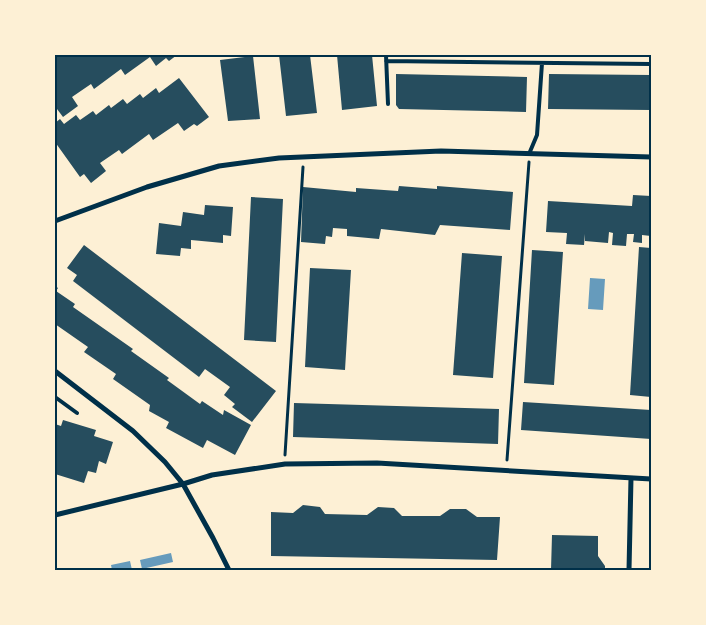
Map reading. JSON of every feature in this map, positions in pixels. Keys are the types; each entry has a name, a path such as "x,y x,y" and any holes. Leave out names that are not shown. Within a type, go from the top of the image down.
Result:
{"street":[{"path":"56,222 146,186 219,166 279,158 441,151 651,157"},
{"path":"55,371 133,431 165,462 183,484 214,538 229,570"},
{"path":"55,515 183,484 212,475 285,464 377,463 651,479"},
{"path":"628,570 631,478"}],"lane":[{"path":"386,55 388,104"},
{"path":"386,61 651,64"},
{"path":"529,154 537,135 542,63"},
{"path":"55,397 77,413"}],"path":[{"path":"506,471 529,154"},
{"path":"285,464 304,156"}],"water":[{"path":"590,278 605,279 603,310 588,309"},
{"path":"171,553 173,562 142,569 140,560"},
{"path":"130,561 132,570 112,570 111,565"}],"building":[{"path":"55,55 177,55 169,61 166,58 156,66 150,57 125,75 121,69 94,89 91,84 72,97 78,106 63,117 57,109 55,110"},
{"path":"279,55 310,55 317,113 286,116"},
{"path":"337,55 372,55 377,106 342,110"},
{"path":"253,56 260,119 228,121 220,60"},
{"path":"396,74 527,77 526,112 399,109 396,105"},
{"path":"549,74 651,75 651,110 548,109"},
{"path":"179,78 209,117 197,126 194,124 184,131 178,123 153,140 149,134 122,154 119,150 100,163 106,171 91,183 84,174 80,177 55,142 55,123 60,119 64,124 76,115 80,120 93,111 96,115 109,105 111,108 123,99 127,104 140,94 143,98 156,88 159,93"},
{"path":"399,186 437,189 437,186 513,192 510,230 440,225 435,235 381,229 379,239 347,236 347,229 333,228 332,237 326,236 325,244 301,242 303,187 356,192 356,188 398,191"},
{"path":"633,195 651,196 651,236 642,235 642,243 633,242 634,234 627,234 626,246 612,245 613,233 609,232 608,243 585,241 585,234 584,245 566,244 567,233 546,232 548,201 632,206"},
{"path":"251,197 283,199 276,342 244,340"},
{"path":"205,205 233,207 231,236 223,235 223,243 191,240 191,249 181,248 180,256 156,254 159,223 181,226 183,212 204,215"},
{"path":"84,245 276,391 252,422 232,407 235,404 224,395 230,387 205,369 199,377 73,281 77,275 67,268"},
{"path":"639,247 651,248 651,397 630,395"},
{"path":"532,250 563,252 554,385 524,383"},
{"path":"462,253 502,256 493,378 453,375"},
{"path":"310,268 351,270 345,370 305,367"},
{"path":"55,286 58,288 56,291 75,304 73,307 133,349 131,351 169,378 167,380 200,404 202,401 223,415 224,410 251,425 235,455 207,440 203,448 166,428 169,422 149,411 150,405 113,379 116,374 84,352 88,347 55,324"},
{"path":"523,402 651,410 651,439 521,430"},
{"path":"294,403 499,409 498,444 293,437"},
{"path":"63,420 96,430 94,436 113,442 106,464 99,461 96,473 88,471 84,483 55,474 55,424 61,426"},
{"path":"303,505 320,507 325,514 367,515 378,507 394,508 402,516 440,516 450,509 466,509 477,517 500,517 497,560 271,556 271,512 293,513"},
{"path":"552,535 598,536 598,556 605,566 605,570 551,570"}]}
